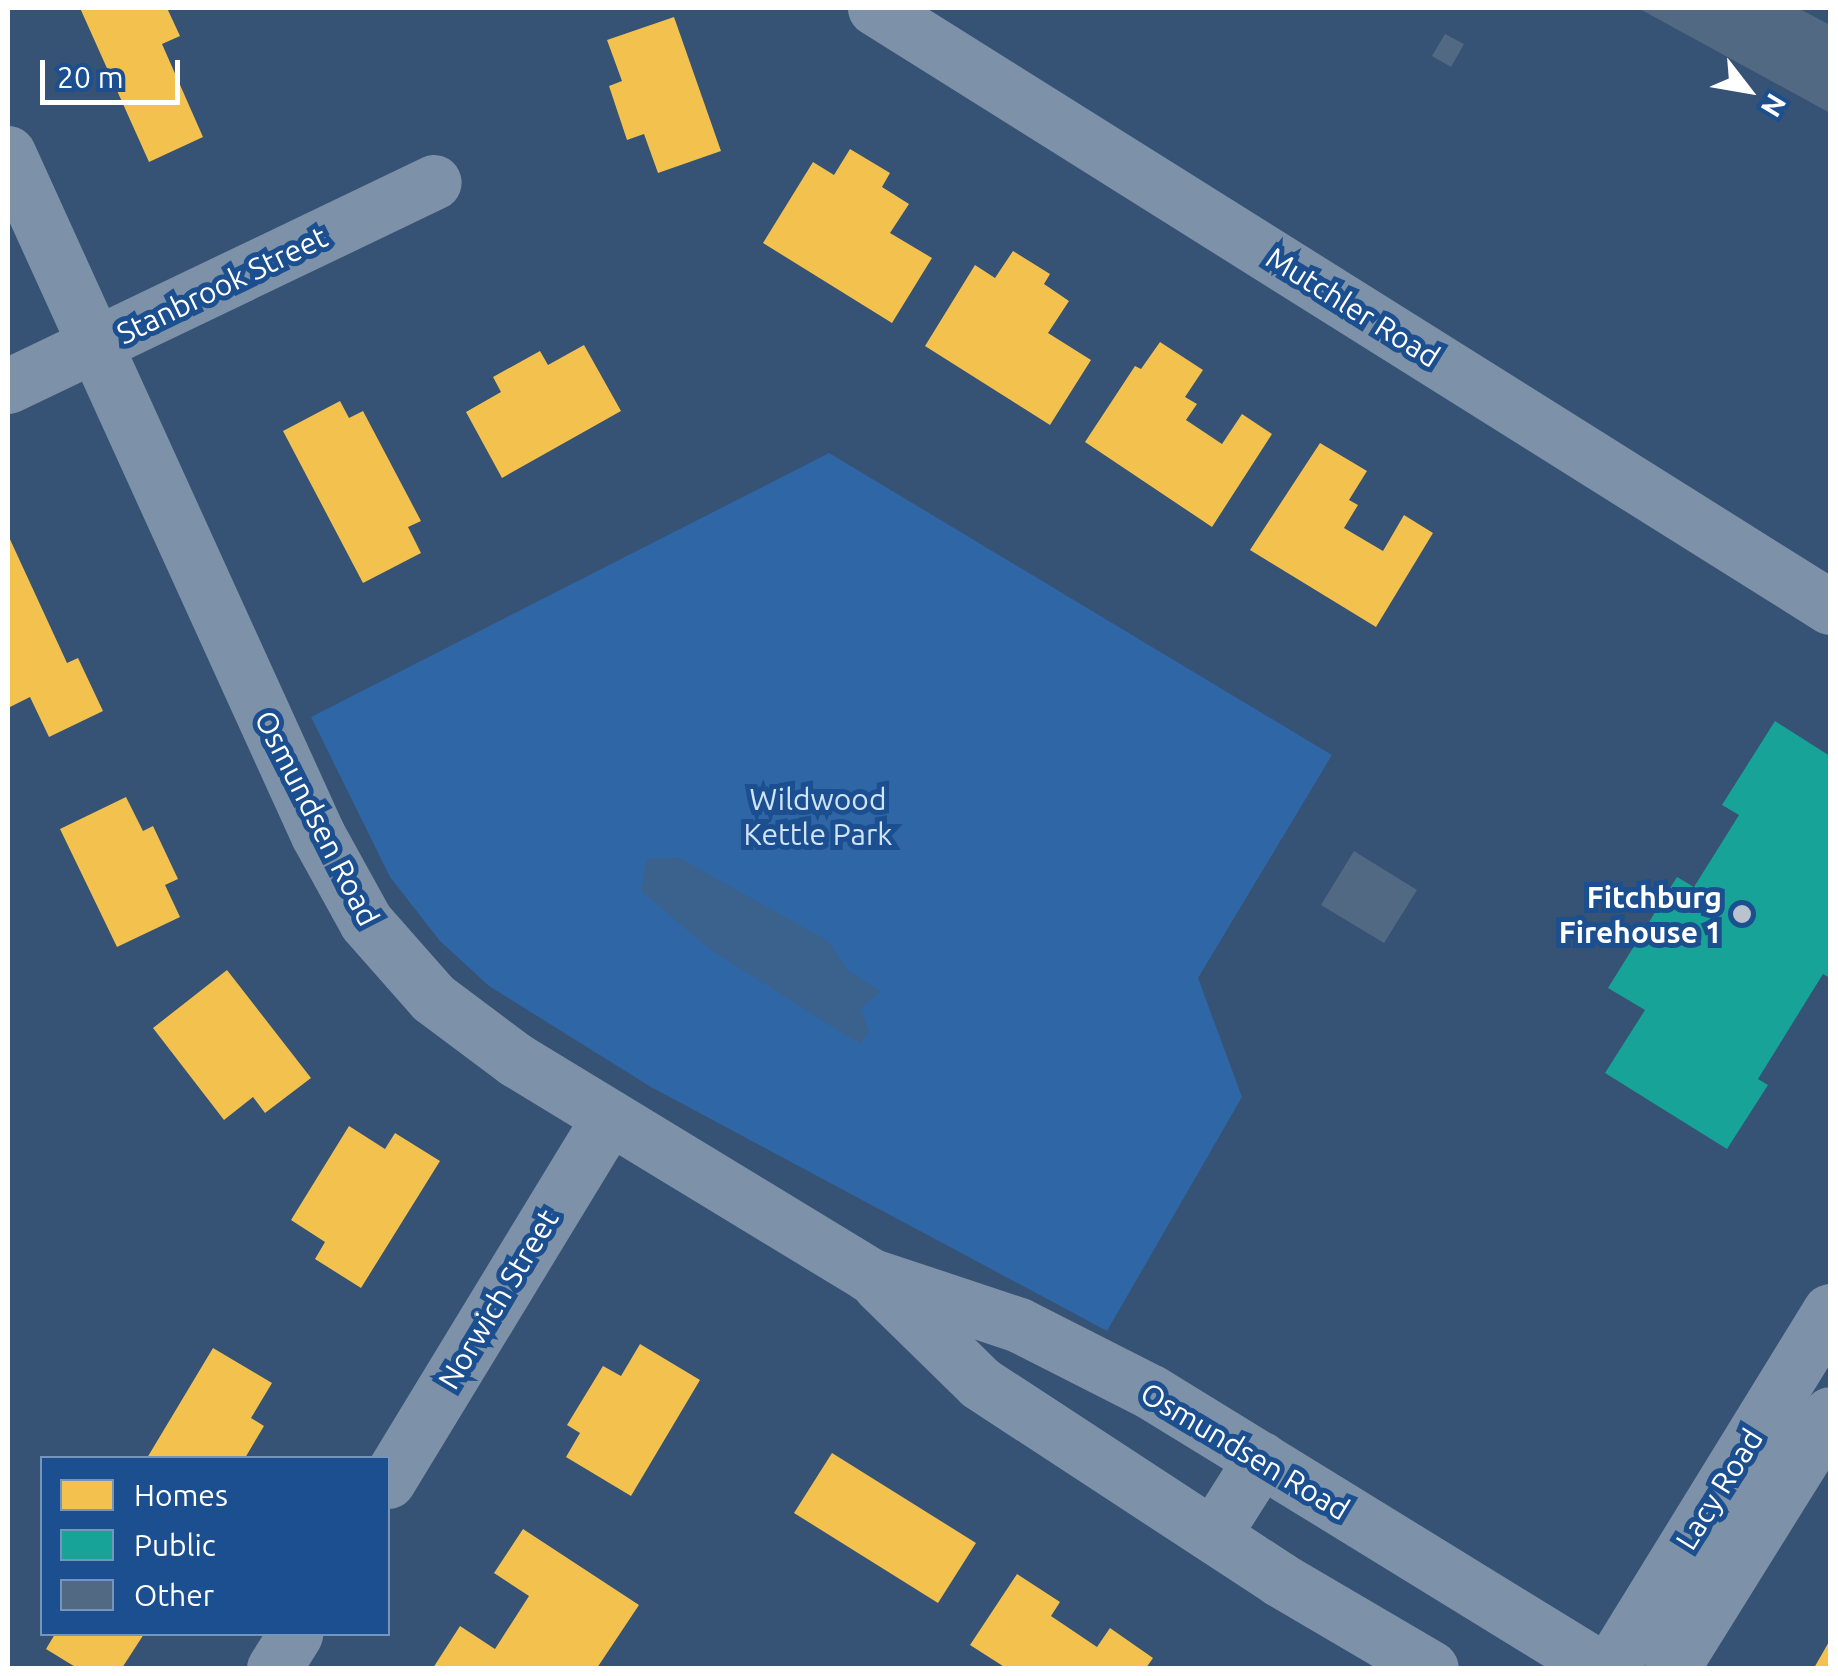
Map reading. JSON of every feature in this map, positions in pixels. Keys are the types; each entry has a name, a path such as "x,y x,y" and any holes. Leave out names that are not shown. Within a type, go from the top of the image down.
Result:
{"street":[{"name":"Mutchler Road","path":"876,8 1830,608"},
{"name":"Osmundsen Road","path":"8,153 318,835 366,922 433,998 609,1117 869,1274 1019,1325 1261,1458 1600,1668"},
{"name":"Stanbrook Street","path":"8,386 434,182"},
{"name":"Norwich Street","path":"390,1478 609,1117"},
{"name":"Osmundsen Road","path":"869,1274 980,1383 1214,1535 1431,1668"},
{"name":"Lacy Road","path":"1610,1668 1830,1311"},
{"name":"Lacy Road","path":"1672,1668 1830,1414"},
{"path":"1214,1535 1261,1458"},
{"path":"274,1668 294,1636"}],"green space":[{"name":"Wildwood Kettle Park","path":"829,453 1332,755 1198,978 1242,1097 1107,1331 651,1087 489,986 440,941 390,877 311,717"}],"shaded area":[{"path":"679,858 828,941 848,971 881,991 861,1008 869,1032 860,1044 711,950 641,891 647,859"}],"building: Homes":[{"path":"80,8 167,8 180,36 162,44 203,137 149,162"},
{"path":"674,17 721,151 658,173 644,134 627,140 609,86 622,81 607,40"},
{"path":"850,149 890,173 882,187 909,204 890,233 932,258 892,323 763,243 813,162 834,175"},
{"path":"1013,251 1050,274 1044,284 1069,301 1048,333 1091,360 1050,425 925,346 975,265 995,278"},
{"path":"1160,342 1203,370 1185,397 1197,404 1186,420 1222,444 1242,414 1272,434 1212,527 1085,442 1135,366 1141,369"},
{"path":"584,345 621,411 502,478 466,412 501,392 493,377 540,351 548,365"},
{"path":"340,401 349,418 363,411 421,521 408,527 421,553 363,583 283,431"},
{"path":"1320,443 1367,471 1349,500 1358,505 1344,528 1383,551 1404,515 1433,533 1376,627 1250,550"},
{"path":"8,535 67,663 78,658 103,711 49,737 30,697 8,708"},
{"path":"126,797 143,831 153,826 178,879 165,885 180,917 117,947 60,829"},
{"path":"227,970 311,1078 265,1113 253,1097 224,1120 153,1028"},
{"path":"349,1126 385,1149 395,1133 440,1161 361,1288 315,1259 325,1242 291,1220"},
{"path":"640,1344 700,1380 631,1496 566,1457 580,1433 567,1425 603,1366 621,1376"},
{"path":"213,1348 272,1383 251,1418 264,1426 246,1456 148,1456"},
{"path":"832,1453 976,1543 938,1603 794,1513"},
{"path":"523,1529 639,1605 597,1668 433,1668 460,1626 495,1649 529,1596 494,1573"},
{"path":"1017,1574 1060,1602 1051,1616 1097,1647 1110,1628 1153,1658 1146,1668 1006,1668 970,1645"},
{"path":"54,1636 143,1636 122,1668 77,1668 46,1649"},
{"path":"1830,1640 1830,1668 1814,1668"}],"building: Public":[{"name":"Fitchburg Firehouse 1","path":"1775,721 1830,756 1830,978 1823,974 1758,1079 1768,1085 1727,1149 1605,1073 1645,1010 1608,988 1677,877 1694,887 1739,815 1722,805"}],"building: Other":[{"path":"1638,8 1798,8 1830,25 1830,113"},
{"path":"1445,34 1464,44 1451,67 1432,56"},
{"path":"1354,851 1417,890 1384,943 1321,905"}],"place":[{"name":"Fitchburg Firehouse 1","path":"1742,914"}]}
